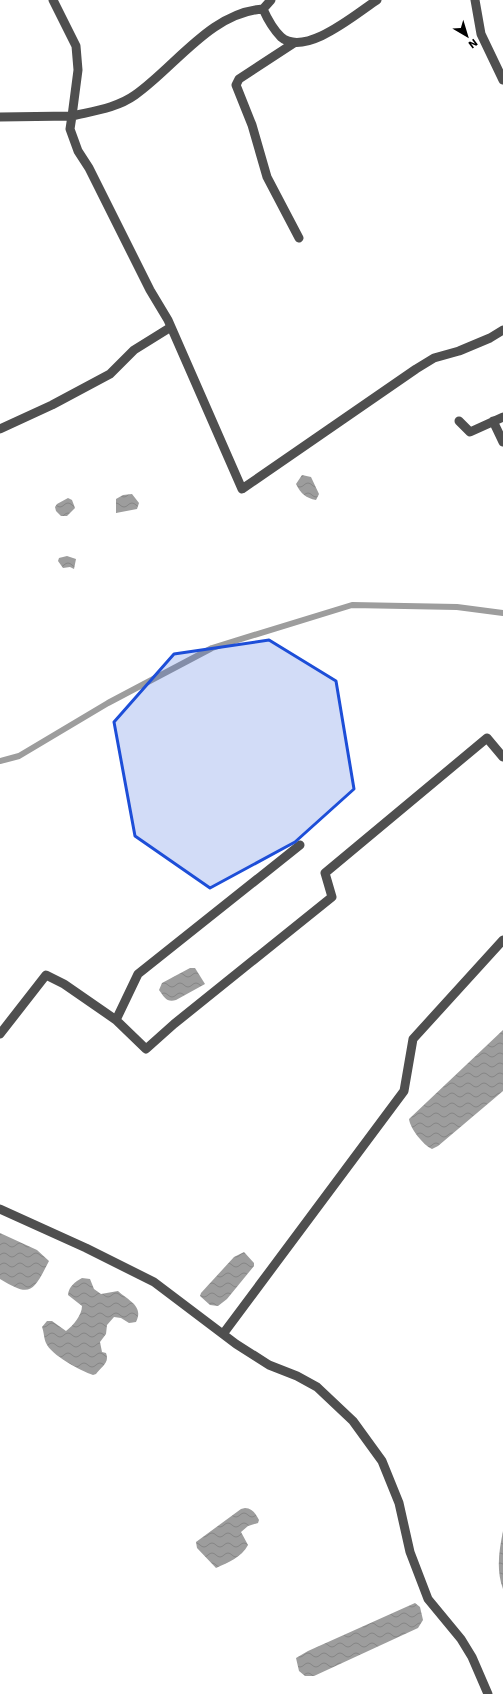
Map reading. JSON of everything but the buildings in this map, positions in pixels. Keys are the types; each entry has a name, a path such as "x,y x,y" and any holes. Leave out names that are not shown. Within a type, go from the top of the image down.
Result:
{"street":[{"path":"53,0 76,46 78,70 70,129 78,151 89,168 150,290 171,327 242,488 434,358 459,351 490,338 503,330"},
{"path":"0,117 72,116 120,104 136,94 197,41 231,17 250,9 262,8 271,0"},
{"path":"299,238 267,177 252,125 236,85 238,80 294,43 307,41 339,27 377,0"},
{"path":"475,0 481,34 503,80"},
{"path":"262,8 269,21 282,38 294,43"},
{"path":"0,429 52,405 110,374 134,350 171,327"},
{"path":"459,421 470,432 503,417"},
{"path":"493,421 503,442"},
{"path":"0,1034 46,975 64,984 116,1020 146,1049 174,1024 332,897 325,873 487,738 503,757"},
{"path":"116,1020 138,974 300,845"},
{"path":"223,1334 404,1091 412,1039 503,940"},
{"path":"0,1209 86,1248 154,1282 223,1334 269,1365 297,1376 317,1387 357,1427 382,1461 399,1503 410,1552 428,1599 461,1639 472,1657 488,1694"}],"highlighted area":[{"path":"269,640 336,681 354,789 295,842 210,888 135,836 114,722 174,654"}],"water":[{"path":"302,475 311,477 319,494 316,500 304,495 296,484"},
{"path":"132,494 139,503 137,509 116,513 116,499 123,495"},
{"path":"68,498 72,500 75,508 67,516 61,516 56,511 55,507 57,504"},
{"path":"67,556 76,559 74,569 70,567 63,568 58,561 59,558"},
{"path":"190,968 195,968 205,984 176,1000 170,1001 166,999 159,990 162,983"},
{"path":"503,1030 503,1091 438,1146 432,1149 428,1147 414,1131 409,1119"},
{"path":"0,1233 37,1250 49,1261 39,1280 30,1289 18,1289 0,1279"},
{"path":"244,1252 254,1263 254,1266 227,1299 218,1306 210,1305 200,1296 201,1293 234,1257"},
{"path":"82,1278 90,1279 94,1289 101,1294 118,1291 134,1304 138,1312 136,1322 129,1323 121,1318 114,1317 107,1325 106,1334 100,1342 102,1352 106,1353 107,1360 96,1374 93,1375 74,1366 49,1348 45,1340 42,1327 47,1321 52,1321 66,1331 79,1317 82,1306 68,1295 71,1287"},
{"path":"245,1508 252,1510 259,1520 258,1523 248,1526 241,1532 248,1545 238,1556 216,1568 197,1548 196,1542 241,1509"},
{"path":"503,1531 503,1589 499,1575 499,1553"},
{"path":"415,1603 420,1607 423,1620 418,1628 314,1676 305,1676 299,1671 296,1658 308,1651"}],"waterway":[{"path":"0,761 19,756 108,703 212,648 352,605 457,607 503,613"}]}
